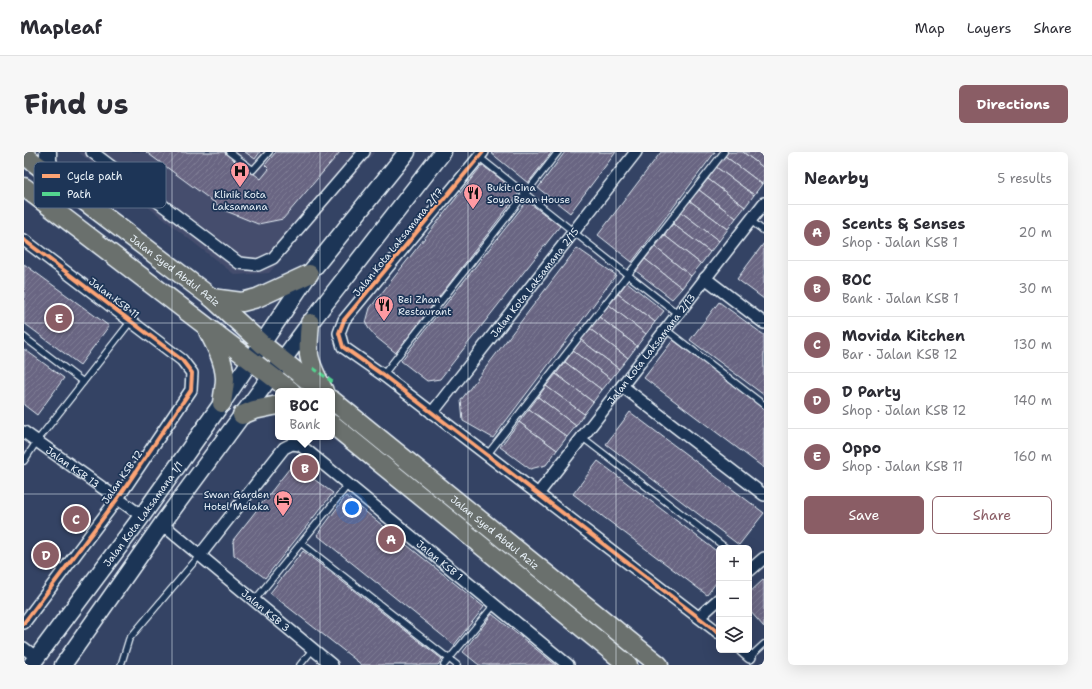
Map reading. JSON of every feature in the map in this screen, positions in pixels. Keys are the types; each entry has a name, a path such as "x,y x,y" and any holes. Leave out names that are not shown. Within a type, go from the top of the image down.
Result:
{"main road":[{"path":"48,152 48,162"},
{"name":"Jalan Kota Laksamana 1/1","path":"34,661 142,516 222,403 309,274 407,152"},
{"path":"63,665 162,524 310,323 443,152"},
{"name":"Jalan Syed Abdul Aziz","path":"24,155 34,163"},
{"path":"24,187 34,195"},
{"path":"51,208 287,388"},
{"name":"Jalan Syed Abdul Aziz","path":"93,208 212,298 262,344 318,388"},
{"path":"212,298 242,302 257,298 309,274"},
{"path":"310,323 308,343 310,356 321,388"},
{"path":"206,326 219,352 223,365 225,379 222,403"},
{"name":"Jalan Syed Abdul Aziz","path":"335,402 658,665"},
{"path":"242,415 254,410 275,406"},
{"name":"Jalan Syed Abdul Aziz","path":"335,426 628,665"}],"street":[{"path":"92,152 105,162"},
{"path":"166,208 239,263 258,265 273,258 364,152"},
{"name":"Jalan Kota Laksamana 2/15","path":"432,413 636,152"},
{"name":"Jalan Kota Laksamana 2/17","path":"383,375 343,347 339,333 344,320 481,154"},
{"name":"Jalan Kota Laksamana 2/13","path":"538,494 764,203"},
{"name":"Jalan KSB 11","path":"24,240 182,360 192,372"},
{"path":"706,278 764,323"},
{"name":"Jalan KSB 12","path":"24,622 118,498 191,390 192,372"},
{"path":"383,375 716,631"},
{"path":"622,386 764,495"},
{"name":"Jalan KSB 13","path":"24,432 142,516"},
{"name":"Jalan KSB 1","path":"200,555 284,448 292,444 300,445 568,665"},
{"name":"Jalan KSB 3","path":"162,524 332,665"},
{"path":"752,567 764,558"},
{"path":"699,617 716,602"},
{"path":"24,648 34,661"}],"lane":[{"path":"229,152 253,170 269,152"},
{"path":"383,375 558,152"},
{"path":"488,455 724,152"},
{"path":"481,154 526,194 678,314"},
{"path":"750,220 764,231"},
{"path":"24,461 37,441 132,321"},
{"path":"666,330 764,405"},
{"path":"24,337 83,382"},
{"path":"582,437 722,545"},
{"path":"254,601 348,485"},
{"path":"301,543 457,665"},
{"path":"121,665 129,639 200,555"},
{"path":"444,665 494,605"},
{"path":"752,650 764,644"},
{"path":"300,665 313,649"}],"shaded area":[{"path":"78,152 375,152 269,273 235,275 149,208 166,208 166,162 91,162"}],"building":[{"path":"146,152 224,152 261,179 269,169 265,165 276,152 340,152 283,219 258,224 226,211 166,167 166,162 160,162"},
{"path":"245,152 260,152 255,159"},
{"path":"491,152 552,152 528,183"},
{"path":"565,152 616,152 570,213 538,188"},
{"path":"661,152 715,152 632,262 598,235"},
{"path":"728,152 743,152 764,168 764,181 762,184 725,156"},
{"path":"743,152 764,152 764,168"},
{"path":"725,156 762,184 754,195 716,167"},
{"path":"482,165 519,193 396,353 377,338 366,324 370,308"},
{"path":"716,167 754,195 745,207 708,179"},
{"path":"708,179 745,207 736,218 699,190"},
{"path":"699,190 736,218 728,229 690,201"},
{"path":"527,201 560,226 440,379 427,381 401,361"},
{"path":"690,201 728,229 719,241 681,212"},
{"path":"681,212 719,241 710,252 673,224"},
{"path":"673,224 710,252 701,264 664,235"},
{"path":"664,235 701,264 691,276 655,247"},
{"path":"764,243 764,299 737,279"},
{"path":"655,247 691,276 682,288 645,259"},
{"path":"577,248 616,275 493,438 463,421 461,400"},
{"path":"645,259 682,288 672,299 636,271"},
{"path":"24,264 109,326 80,365 24,323"},
{"path":"627,282 664,311 655,322 618,294"},
{"path":"618,294 655,322 646,334 609,305"},
{"path":"719,302 764,335 764,395 690,340"},
{"path":"609,305 646,334 637,346 599,317"},
{"path":"599,317 637,346 628,358 590,329"},
{"path":"590,329 628,358 619,369 581,340"},
{"path":"581,340 619,369 611,379 573,351"},
{"path":"673,340 764,408 764,468 644,378"},
{"path":"24,349 64,378 37,415 24,405"},
{"path":"573,351 611,379 602,390 565,362"},
{"path":"565,362 602,390 593,402 556,374"},
{"path":"556,374 593,402 584,414 546,386"},
{"path":"546,386 584,414 576,426 538,397"},
{"path":"538,397 576,426 567,437 529,409"},
{"path":"529,409 567,437 557,450 519,422"},
{"path":"630,412 764,513 739,545 606,444"},
{"path":"519,422 557,450 546,465 530,469 500,447"},
{"path":"598,461 716,551 716,583 707,595 573,494"},
{"name":"Swan Garden Hotel Melaka","path":"293,464 333,493 265,578 234,555 233,540"},
{"path":"346,496 484,607 454,645 317,535"},
{"path":"303,551 442,659 438,665 362,665 270,593"},
{"path":"764,579 764,627 752,613 752,590"},
{"path":"492,614 556,665 479,665 463,652"}],"marked path":[{"path":"313,368 334,383"}],"cycle path":[{"path":"483,152 344,320 339,333 343,347 383,375 716,631"},
{"path":"24,240 182,360 192,373 191,390 118,498 24,623"}],"place":[{"name":"Klinik Kota Laksamana","path":"240,188"},
{"name":"Bukit Cina Soya Bean House","path":"473,210"},
{"name":"Oppo","path":"59,318"},
{"name":"Bei Zhan Restaurant","path":"384,322"},
{"name":"BOC","path":"305,468"},
{"name":"Swan Garden Hotel Melaka","path":"283,517"},
{"name":"Movida Kitchen","path":"76,519"},
{"name":"Scents & Senses","path":"391,539"},
{"name":"D Party","path":"46,555"}]}
